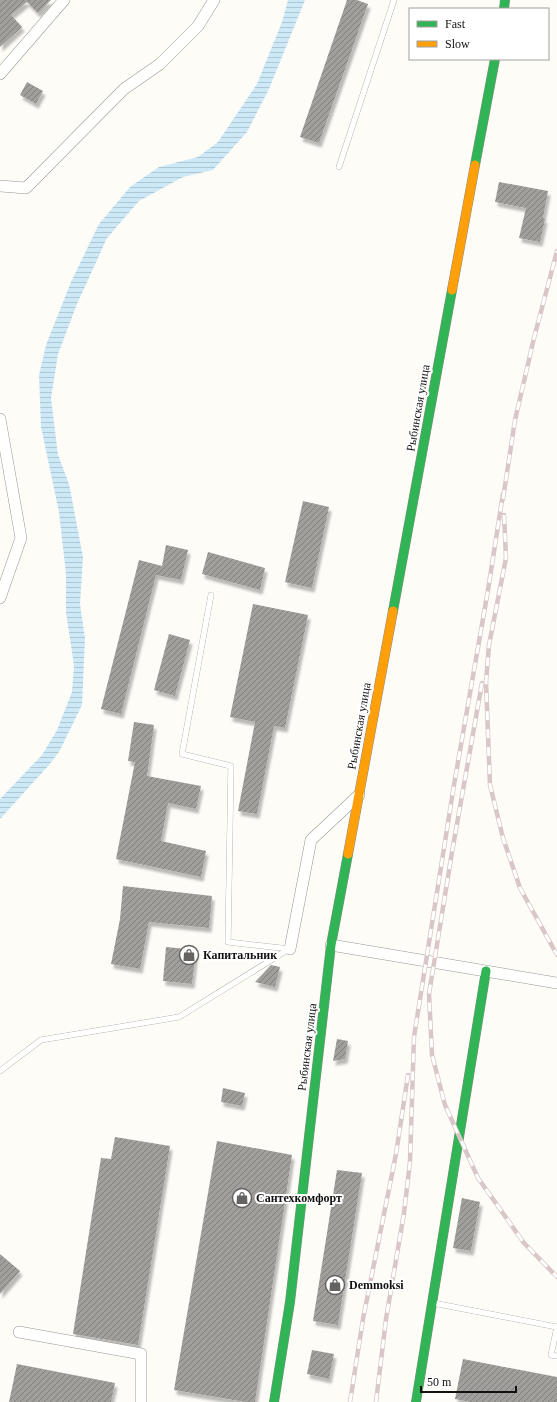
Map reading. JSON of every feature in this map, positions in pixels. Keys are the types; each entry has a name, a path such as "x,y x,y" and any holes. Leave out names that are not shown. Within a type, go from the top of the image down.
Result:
{"main road":[{"name":"Рыбинская улица","path":"274,1402 290,1302 331,945 495,60"},
{"path":"416,1402 486,971"}],"street":[{"path":"0,186 26,188 124,89 160,64 198,26 214,0"},
{"path":"0,74 61,1"},
{"path":"0,419 21,538 0,598"},
{"path":"290,949 311,840 359,795"},
{"path":"331,945 557,983"},
{"path":"19,1332 141,1354 141,1402"}],"lane":[{"path":"339,167 394,0"},
{"path":"211,594 182,754 231,766 228,942 290,949"},
{"path":"0,1071 41,1040 179,1017 290,949"},
{"path":"433,1303 557,1328 551,1355 557,1356"}],"water":[{"path":"288,0 305,0 269,89 247,132 213,170 183,177 139,201 107,238 77,304 58,354 51,398 58,455 69,484 83,557 80,604 85,638 82,705 59,752 0,819 0,799 42,755 57,730 72,692 74,666 66,612 66,574 59,512 41,427 39,375 46,345 71,282 99,224 130,187 159,167 198,157 218,142 257,84 282,22"}],"building":[{"path":"0,0 51,0 38,13 27,2 11,15 22,27 0,47"},
{"path":"347,0 357,0 368,4 319,143 300,137"},
{"path":"27,82 43,91 36,104 20,95"},
{"path":"499,182 548,191 543,218 545,219 540,242 519,238 526,208 495,202"},
{"path":"303,501 329,507 312,588 285,582"},
{"path":"166,545 188,550 181,580 156,575 121,714 101,709 139,560 162,566"},
{"path":"208,552 265,568 260,590 202,574"},
{"path":"253,604 308,615 285,728 274,726 257,814 238,811 255,722 230,717"},
{"path":"169,634 190,640 175,696 154,690"},
{"path":"134,722 154,725 147,776 201,786 196,809 168,803 161,841 206,851 201,877 116,859 135,762 128,761"},
{"path":"123,886 212,896 209,928 149,922 140,969 111,964 120,919"},
{"path":"166,947 196,950 192,984 163,981"},
{"path":"271,965 280,967 275,987 255,982"},
{"path":"337,1039 348,1041 345,1059 333,1061"},
{"path":"223,1088 245,1093 242,1106 221,1102"},
{"path":"115,1137 170,1146 138,1345 73,1334 101,1158 111,1159"},
{"path":"217,1141 292,1155 255,1402 246,1402 174,1390"},
{"path":"337,1170 362,1173 338,1325 313,1321"},
{"path":"462,1198 480,1202 471,1251 453,1248"},
{"path":"0,1254 20,1271 0,1294"},
{"path":"312,1350 334,1354 329,1379 307,1374"},
{"path":"463,1359 557,1377 557,1402 470,1402 455,1399"},
{"path":"17,1364 115,1383 111,1402 9,1402"}],"railway":[{"path":"503,499 515,420 534,338 557,251"},
{"path":"376,1402 386,1319 404,1213 410,1162 414,1037 454,785 503,494"},
{"path":"504,515 506,558 489,645 486,682 490,785 503,838 520,888 557,955"},
{"path":"482,683 429,994 432,1055 445,1105 478,1178 524,1243 557,1277"},
{"path":"350,1402 363,1319 396,1154 408,1075"}],"traffic: fast":[{"path":"504,8 505,0"},
{"path":"475,165 495,60"},
{"path":"393,611 452,290"},
{"path":"274,1402 290,1302 331,945 348,854"},
{"path":"416,1402 486,971"}],"traffic: slow":[{"path":"452,290 475,165"},
{"path":"348,854 393,611"}],"place":[{"name":"Капитальник","path":"189,955"},
{"name":"Сантехкомфорт","path":"242,1198"},
{"name":"Demmoksi","path":"335,1285"}]}
